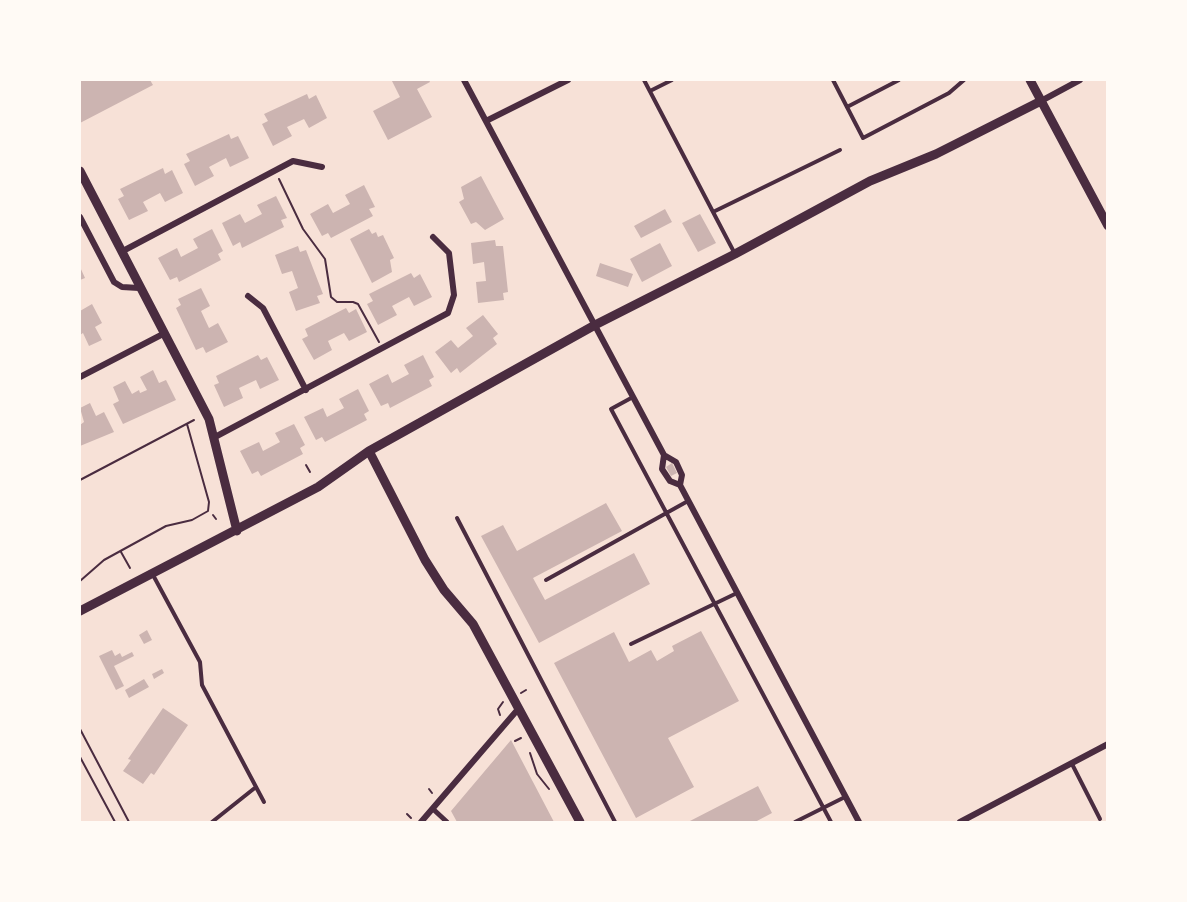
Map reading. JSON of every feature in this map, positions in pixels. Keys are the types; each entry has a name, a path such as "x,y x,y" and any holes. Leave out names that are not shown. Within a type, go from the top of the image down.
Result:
{"street":[{"path":"464,80 664,455 676,462 682,475 680,485 688,501 859,822"},
{"path":"486,121 568,80"},
{"path":"1030,80 1107,226"},
{"path":"80,611 153,575 318,487 369,451 595,325 735,254 870,181 936,154 1080,80"},
{"path":"121,252 293,161 321,167"},
{"path":"80,171 209,419 237,531"},
{"path":"80,217 114,282 122,287 139,288"},
{"path":"215,437 442,317 452,307 454,295 449,253 433,237"},
{"path":"248,296 263,309 306,390"},
{"path":"80,377 163,334"},
{"path":"369,451 425,560 444,590 473,624 580,822"},
{"path":"664,455 662,469 670,481 680,485"},
{"path":"421,822 519,708"},
{"path":"960,822 1107,744"},
{"path":"433,808 447,822"}],"lane":[{"path":"644,80 735,254"},
{"path":"650,91 672,80"},
{"path":"833,80 863,138 950,93 962,80"},
{"path":"847,107 899,80"},
{"path":"713,212 840,150"},
{"path":"633,397 611,410 831,822"},
{"path":"546,580 688,501"},
{"path":"457,518 615,822"},
{"path":"153,575 200,662 202,685 264,802"},
{"path":"631,644 737,593"},
{"path":"1072,763 1100,819"},
{"path":"212,822 256,787"},
{"path":"795,822 846,797"}],"path":[{"path":"275,171 303,229 325,259 331,297 337,302 350,301 358,304 382,349"},
{"path":"80,480 194,420"},
{"path":"80,581 104,560 166,526 192,520 208,511 209,502 187,424"},
{"path":"306,465 310,472"},
{"path":"213,515 216,519"},
{"path":"121,552 130,568"},
{"path":"521,693 526,690"},
{"path":"500,716 498,710 503,702"},
{"path":"80,729 129,822"},
{"path":"515,741 521,738"},
{"path":"80,757 115,822"},
{"path":"429,789 432,792"},
{"path":"407,814 411,818"}],"pier":[{"path":"80,791 82,792 99,822 80,821"}],"building":[{"path":"80,80 150,80 153,85 80,123"},
{"path":"429,80 430,82 417,89 432,117 388,140 373,111 400,97 392,81"},
{"path":"307,94 309,99 316,95 327,118 309,128 304,119 287,127 292,136 273,146 262,124 268,121 264,114"},
{"path":"229,134 231,139 238,136 249,158 230,167 226,158 209,167 214,176 195,186 184,164 190,161 186,154"},
{"path":"163,168 165,174 172,170 183,193 165,202 160,193 143,202 148,211 129,220 118,199 124,196 120,189"},
{"path":"481,176 504,219 485,230 476,222 471,224 459,202 464,199 461,187"},
{"path":"364,185 375,207 369,209 373,216 331,238 328,233 322,236 310,214 328,204 333,213 350,204 345,195"},
{"path":"276,196 287,218 281,220 284,227 242,248 240,242 233,246 222,223 240,214 245,223 262,214 257,205"},
{"path":"665,209 672,222 641,238 634,226"},
{"path":"700,214 716,243 698,252 682,223"},
{"path":"212,229 223,251 218,254 221,260 179,282 177,277 170,280 158,258 177,248 181,257 198,248 193,239"},
{"path":"369,229 372,234 376,232 378,237 383,235 394,258 390,260 392,272 372,283 350,239"},
{"path":"495,240 496,246 503,246 508,292 503,293 504,300 478,303 476,282 486,281 484,262 473,264 471,243"},
{"path":"660,243 672,266 642,282 630,259"},
{"path":"298,246 300,252 306,250 323,294 317,296 320,303 296,311 289,292 298,288 292,271 282,274 275,255"},
{"path":"600,263 633,274 628,287 596,276"},
{"path":"80,267 85,278 80,280"},
{"path":"411,273 414,278 420,274 432,297 414,306 409,297 392,306 397,315 378,325 367,304 373,301 369,294"},
{"path":"201,288 210,306 201,311 209,328 218,323 228,342 206,353 203,347 196,350 176,308 181,305 178,299"},
{"path":"92,304 102,323 95,327 102,340 89,346 83,333 80,335 80,311"},
{"path":"346,308 349,313 356,309 367,332 349,341 344,333 328,341 332,350 314,360 302,339 308,336 305,329"},
{"path":"483,315 498,334 493,338 497,344 460,373 457,368 451,373 435,352 451,340 458,348 473,336 466,328"},
{"path":"258,355 261,360 267,357 279,380 260,389 256,380 239,388 243,398 224,407 214,385 219,383 216,376"},
{"path":"423,355 434,377 429,380 432,386 390,408 388,403 381,406 369,384 388,374 392,383 409,374 404,365"},
{"path":"153,370 159,383 166,380 176,400 123,424 113,404 119,401 113,387 125,381 132,394 139,390 140,393 147,390 140,377"},
{"path":"358,389 369,411 364,414 367,420 325,442 322,437 316,440 304,417 323,408 327,417 344,408 339,399"},
{"path":"90,403 96,416 104,412 114,432 80,446 80,425 84,422 80,408"},
{"path":"294,424 305,445 300,448 303,454 261,476 258,471 252,474 240,451 259,442 263,451 280,442 275,433"},
{"path":"672,463 677,473 671,476 666,467"},
{"path":"606,503 622,531 533,578 545,600 634,553 650,584 539,643 481,536 503,525 517,551"},
{"path":"147,630 152,640 144,644 139,635"},
{"path":"701,631 739,701 668,738 694,787 636,818 554,663 614,632 629,662 651,650 657,661 674,651 672,646"},
{"path":"112,650 115,656 120,653 122,657 132,652 134,656 114,666 124,686 116,690 99,656"},
{"path":"162,669 164,673 154,679 152,674"},
{"path":"144,679 149,687 129,698 125,690"},
{"path":"163,708 188,725 154,775 151,773 143,784 123,771 131,760 128,759"},
{"path":"511,740 554,822 457,822 451,811"},
{"path":"758,786 772,813 755,822 688,822"}]}
